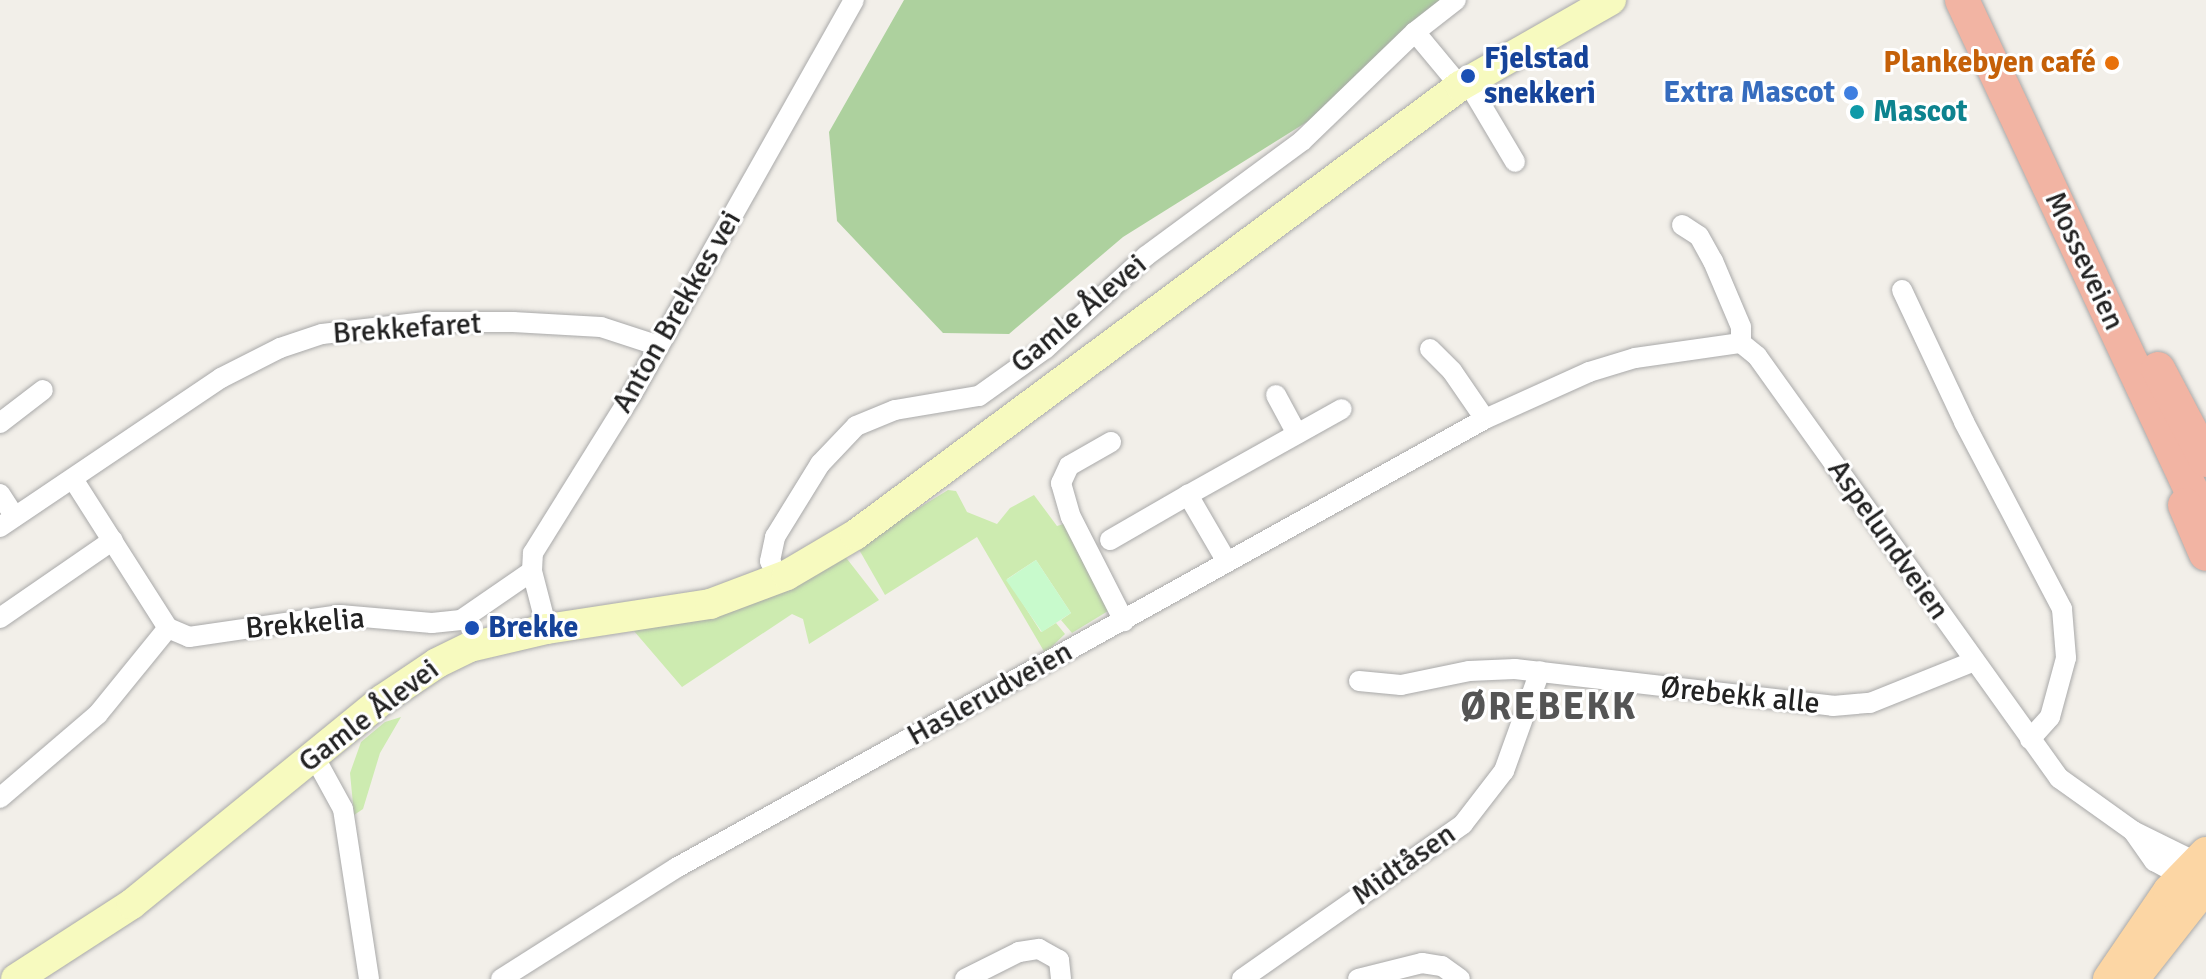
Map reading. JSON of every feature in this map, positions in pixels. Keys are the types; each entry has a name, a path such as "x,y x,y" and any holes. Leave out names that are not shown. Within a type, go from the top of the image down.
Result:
{"highway":[{"name":"Mosseveien","path":"1962,0 2206,522"},
{"name":"Mosseveien","path":"1985,0 2148,350 2206,490"},
{"path":"2116,330 2206,554"},
{"path":"2148,350 2206,460"}],"main road":[{"name":"Gamle Ålevei","path":"16,979 132,904 314,756 437,663 470,647 547,629 696,607 779,578 855,535 1464,84 1611,0"},
{"path":"2126,974 2200,875"}],"street":[{"name":"Anton Brekkes vei","path":"532,571 533,553 854,0"},
{"name":"Gamle Ålevei","path":"779,578 770,561 775,537 839,440 895,410 979,396 1045,349 1146,256 1302,141 1415,32 1456,0"},
{"path":"1415,32 1464,84 1515,162"},
{"name":"Aspelundveien","path":"1682,225 1699,236 1713,261 1741,327 1741,343 1757,356 1972,662 2059,778 2200,875"},
{"path":"1902,290 1964,422 2062,609 2066,658 2050,717 2030,739"},
{"name":"Brekkefaret","path":"0,494 7,522 221,378 280,348 322,334 410,323 513,322 601,327 656,345"},
{"name":"Haslerudveien","path":"509,977 676,868 1485,419 1604,367 1741,343"},
{"path":"1430,349 1452,371 1485,419"},
{"path":"0,423 43,390"},
{"path":"1276,395 1297,434"},
{"path":"1110,540 1342,409"},
{"path":"1111,442 1086,443 1063,475 1063,497 1124,621"},
{"path":"0,798 98,714 168,628 73,479"},
{"path":"1188,495 1227,562"},
{"path":"0,618 113,540"},
{"path":"532,571 547,629"},
{"name":"Brekkelia","path":"168,628 189,637 340,615 432,623 461,620 532,571"},
{"name":"Ørebekk alle","path":"1359,681 1401,685 1480,669 1540,671 1833,706 1870,703 1972,662"},
{"name":"Midtåsen","path":"1242,979 1463,824 1504,771 1540,671"},
{"path":"314,756 343,809 369,979"},
{"path":"965,979 1019,952 1039,949 1059,960 1061,979"},
{"path":"1358,979 1422,963 1442,966 1460,979"}],"green space":[{"path":"904,0 1444,0 1326,110 1123,237 1009,334 943,333 837,221 829,132"},
{"path":"948,490 956,491 967,512 997,524 1010,508 1034,495 1057,526 1067,523 1105,595 1108,611 1072,633 1061,620 1071,613 1036,560 1007,579 1041,632 1056,623 1065,634 1045,653 977,537 885,595 857,546"},
{"path":"844,555 879,600 809,644 803,619 792,614 682,687 634,631 710,615"},
{"path":"1036,560 1071,613 1042,632 1006,580"},
{"path":"401,717 380,753 363,809 354,815 350,773 361,742 385,722"}],"place":[{"name":"Plankebyen café","path":"2112,63"},
{"name":"Fjelstad snekkeri","path":"1468,76"},
{"name":"Extra Mascot","path":"1851,93"},
{"name":"Mascot","path":"1857,112"},
{"name":"Brekke","path":"472,628"}],"district":[{"name":"ØREBEKK","path":"1549,707"}]}
